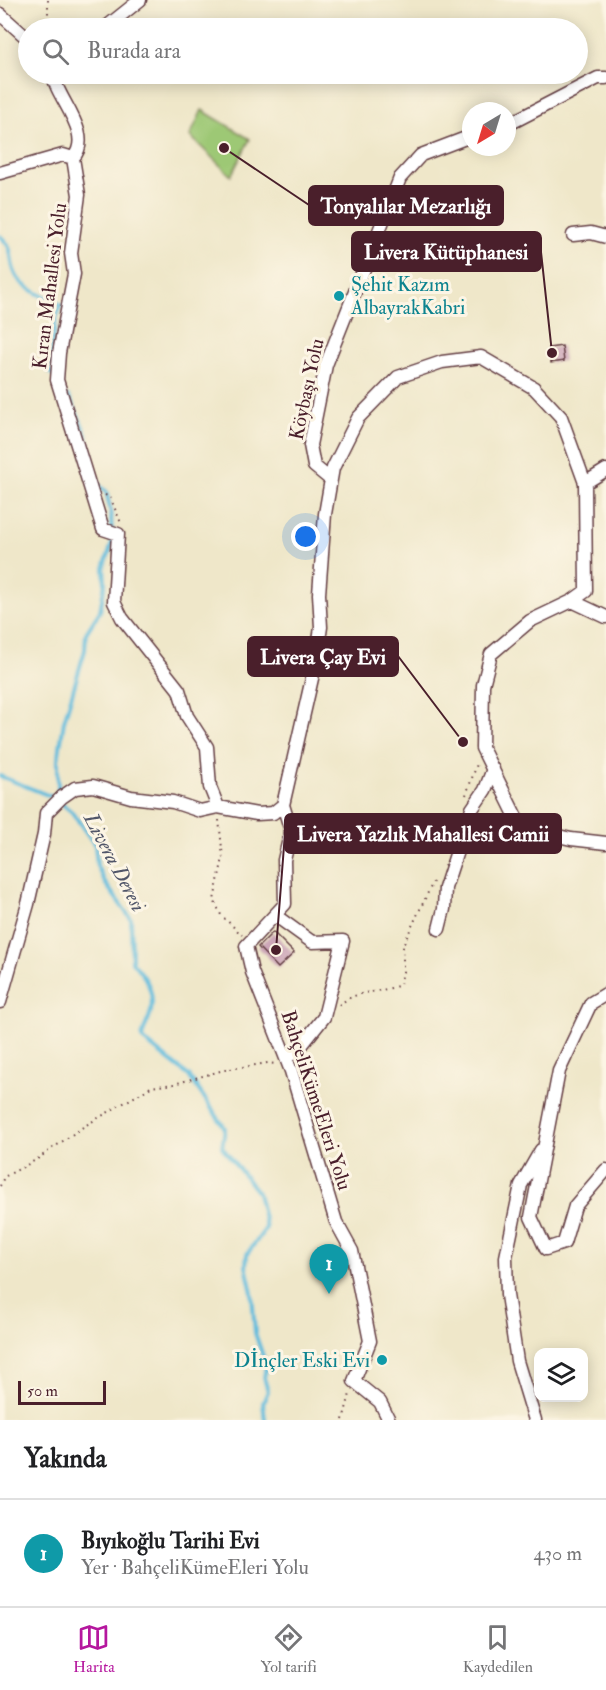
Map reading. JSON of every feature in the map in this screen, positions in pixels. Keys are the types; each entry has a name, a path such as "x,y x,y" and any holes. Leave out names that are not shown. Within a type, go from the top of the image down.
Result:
{"street":[{"path":"118,18 140,0"},
{"path":"0,14 18,30"},
{"path":"588,83 598,78 606,78"},
{"path":"0,173 63,155 73,158 78,152 79,142 75,118 56,84"},
{"path":"516,120 586,84"},
{"name":"Köybaşı Yolu","path":"331,480 314,466 310,445 327,365 400,178 422,155 462,139"},
{"name":"Kıran Mahallesi Yolu","path":"73,158 79,195 71,253 74,274 59,353 57,380 103,529 118,534 114,602 122,618 179,690 187,716 207,747 210,787 218,807"},
{"path":"573,235 591,233 606,237"},
{"name":"BahçeliKümeEleri Yolu","path":"389,1420 380,1402 354,1381 370,1341 352,1251 336,1222 285,1062 252,972 246,946 285,904 284,860 291,831 283,805 316,662 321,627 319,594 333,468 358,418 398,377 442,362 481,357 534,388 561,417 585,483 586,591 572,601"},
{"path":"585,483 606,470"},
{"path":"606,617 572,601 530,621 491,654 483,685 482,748 521,827 571,839 606,843"},
{"path":"438,929 444,909 445,888 459,845 472,809 485,790 493,770"},
{"path":"0,1002 28,904 44,834 46,813 62,797 75,788 93,786 200,810 218,807 257,814 273,813 283,805"},
{"path":"276,916 312,942 343,941 324,1017 297,1051 285,1062"},
{"path":"606,994 591,1004 560,1071 543,1147 531,1217 546,1249 564,1243 574,1206 606,1170"},
{"path":"535,1420 517,1361 507,1295 506,1257 521,1185 543,1147"}],"path":[{"path":"48,0 48,18"},
{"path":"464,802 475,766 486,756"},
{"path":"324,1017 351,995 377,993 400,986 403,972 403,945 436,876"},
{"path":"0,1186 3,1177 36,1160 83,1127 151,1087 174,1084 224,1070 285,1062"},
{"path":"343,1420 349,1397"}],"green space":[{"path":"202,110 250,139 231,176 190,136"}],"building":[{"path":"562,346 564,361 551,363 549,348"},
{"path":"273,932 294,953 278,968 258,947"}],"waterway":[{"name":"Livera Deresi","path":"0,236 8,246 14,271 21,282 31,290 61,305 56,318 49,371 53,375"},
{"name":"Livera Deresi","path":"58,797 58,760 64,721 85,650 86,633 100,611 105,583 104,568 112,543 111,512 106,491 96,481 86,435 68,396"},
{"name":"Livera Deresi","path":"0,776 55,798"},
{"name":"Livera Deresi","path":"61,803 72,812 95,845 97,866 105,883 131,919 132,962 145,978 152,996 151,1011 142,1039 189,1076 225,1128 222,1147 258,1193 266,1228 247,1254 246,1266 252,1293 255,1333 266,1365 264,1378 268,1391 263,1403 265,1420"}],"place":[{"name":"Tonyalılar Mezarlığı","path":"224,148"},
{"name":"Şehit Kazım AlbayrakKabri","path":"339,296"},
{"name":"Livera Kütüphanesi","path":"552,353"},
{"name":"Livera Çay Evi","path":"463,742"},
{"name":"Livera Yazlık Mahallesi Camii","path":"276,950"},
{"name":"Bıyıkoğlu Tarihi Evi","path":"329,1294"},
{"name":"Dİnçler Eski Evi","path":"382,1360"}]}
